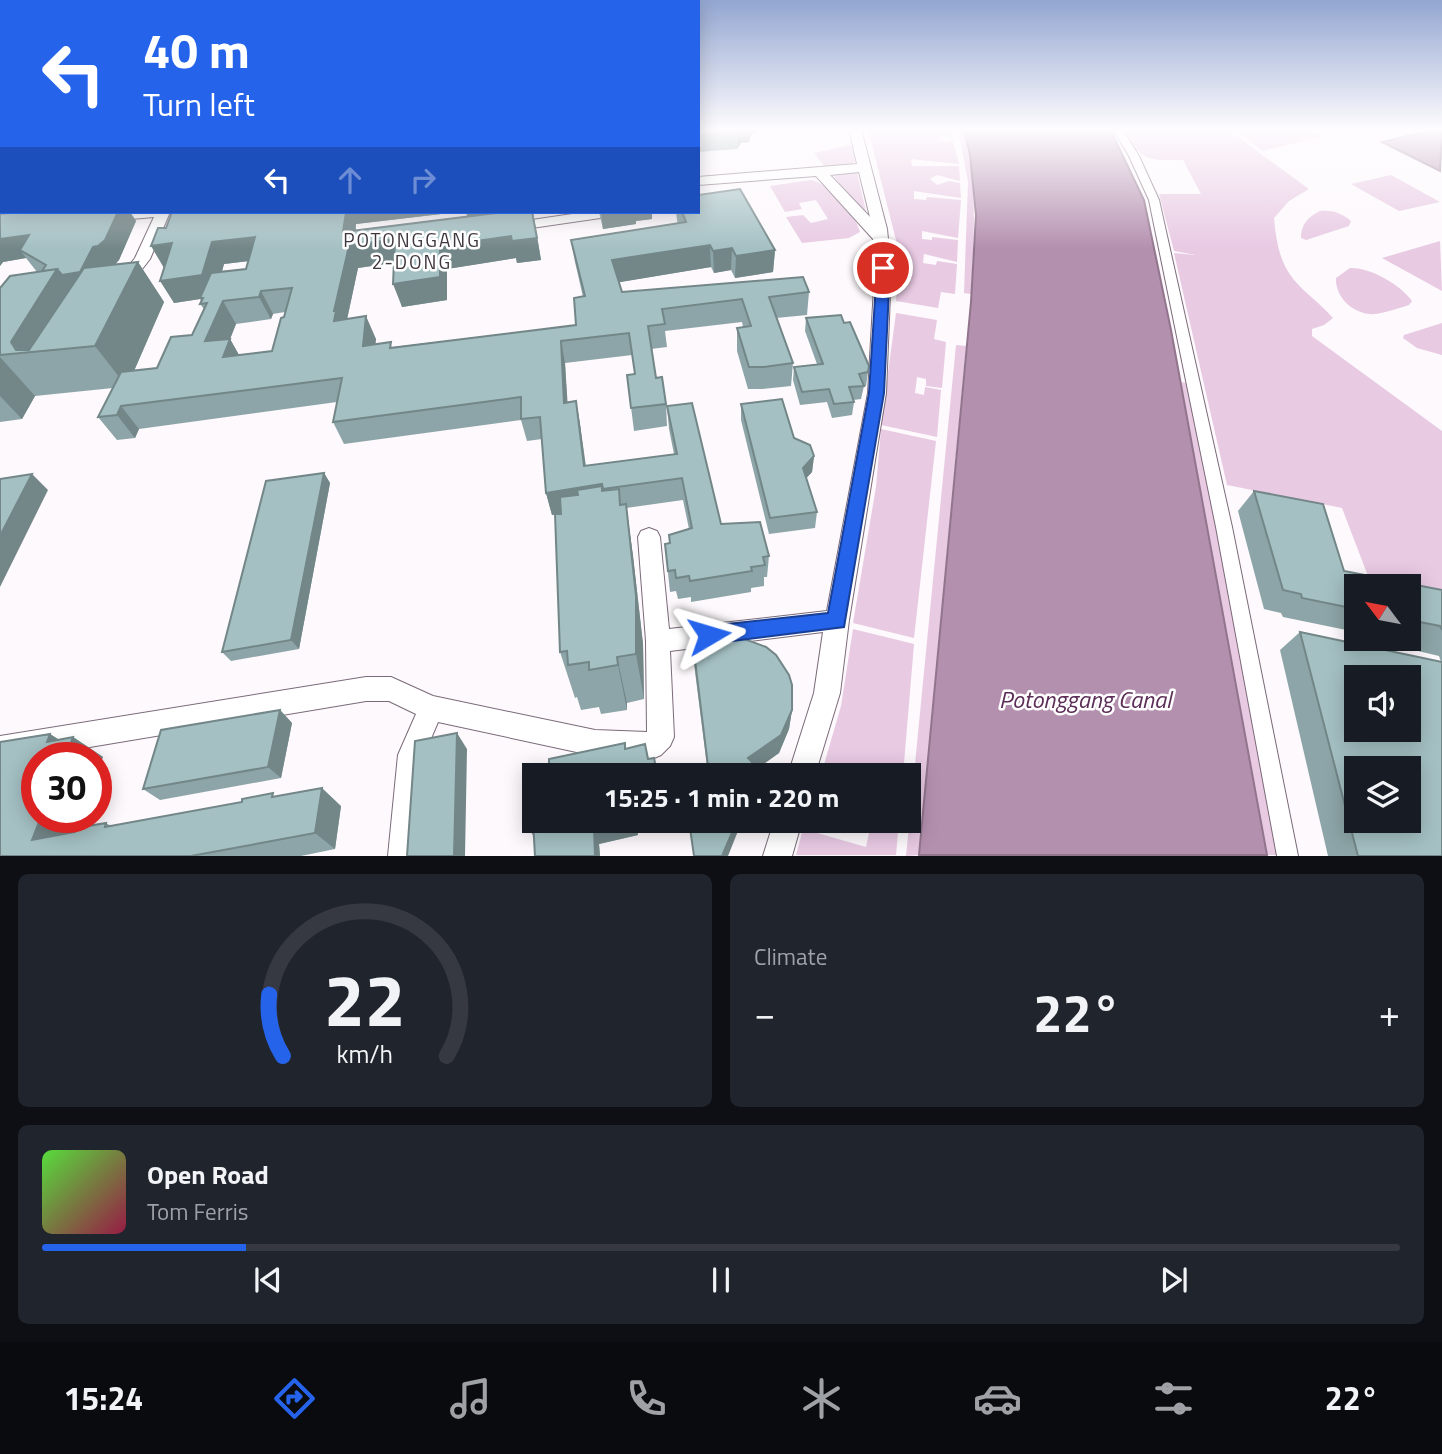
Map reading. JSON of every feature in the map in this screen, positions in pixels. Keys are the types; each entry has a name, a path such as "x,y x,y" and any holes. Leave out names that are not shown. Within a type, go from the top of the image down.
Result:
{"street":[{"path":"700,181 842,169"},
{"path":"806,763 827,693 837,620 877,393 883,268 881,238 863,169"},
{"path":"1140,169 1154,200 1224,527 1288,856"},
{"path":"818,170 881,238"},
{"path":"93,219 138,214"},
{"path":"121,296 162,214"},
{"path":"489,230 600,214"},
{"path":"0,749 366,689 391,689 430,708 595,743 653,746 661,737 658,641 649,537"},
{"path":"658,641 837,620"},
{"path":"402,856 411,755 430,708"},
{"path":"777,856 784,833"}],"shaded area":[{"path":"878,169 959,169 960,181 937,175 930,179 937,185 949,181 960,183 961,198 914,191 914,199 926,200 927,197 961,200 958,238 922,231 922,239 932,240 932,237 958,240 957,262 924,254 923,263 936,265 937,261 957,264 955,294 941,292 938,308 896,301 900,256"},
{"path":"966,169 971,169 974,232 971,294 964,293 968,182"},
{"path":"1188,169 1282,169 1309,189 1289,201 1274,218 1279,250 1289,273 1333,318 1312,329 1312,336 1442,431 1442,606 1425,587 1421,586 1421,574 1367,574 1342,508 1227,485 1174,253 1196,255 1174,251 1159,194 1201,194"},
{"path":"857,172 867,216 834,174"},
{"path":"1391,175 1440,202 1399,211 1351,184"},
{"path":"811,180 826,187 841,200 853,216 860,232 849,238 802,243 786,217 803,215 811,223 828,219 816,200 799,203 802,209 785,212 770,186"},
{"path":"1320,211 1344,216 1351,221 1349,226 1306,240 1301,238 1306,222"},
{"path":"1440,241 1442,291 1382,258"},
{"path":"1350,268 1367,270 1384,278 1412,301 1409,305 1376,314 1354,309 1343,299 1336,278"},
{"path":"896,313 937,320 934,339 946,342 942,388 926,386 926,379 917,377 915,393 924,395 925,387 941,390 937,437 881,425"},
{"path":"1442,323 1442,355 1417,348 1403,338 1404,335"},
{"path":"956,345 966,346 919,855 906,856 908,833 921,833 921,763 915,763"},
{"path":"1181,382 1188,383 1279,855 1267,855"},
{"path":"881,429 936,441 914,638 853,623 876,487"},
{"path":"853,629 914,644 904,763 824,763 841,706"},
{"path":"802,833 817,833 866,847 869,833 898,833 896,855 796,855"}],"water":[{"name":"Potonggang Canal","path":"971,169 1129,169 1144,200 1171,330 1267,855 919,855 971,302 976,215"}],"building":[{"path":"740,189 775,250 736,256 732,248 713,251 710,245 612,260 622,292 803,277 809,292 769,297 793,363 749,367 737,328 751,326 742,299 662,309 665,324 648,326 656,378 662,377 666,404 631,408 627,375 635,374 629,333 561,341 564,403 576,401 584,466 677,454 667,406 692,403 721,524 760,522 769,556 763,557 765,565 751,567 752,571 690,581 689,576 676,578 675,570 668,571 665,544 670,543 669,535 692,528 682,478 603,489 602,484 546,493 540,417 521,419 521,397 333,422 342,378 121,406 117,415 98,417 121,372 157,368 171,337 192,335 207,303 200,304 203,298 200,298 211,273 246,269 255,237 212,242 202,275 160,281 172,243 151,246 158,228 166,228 171,214 346,214 343,232 488,214 532,214 537,238 512,241 511,236 440,246 440,277 393,284 395,239 349,246 334,321 366,316 363,346 391,342 390,348 576,325 574,298 585,296 571,240 686,222 683,214 700,214 700,195","holes":["292,288 284,317 281,318 272,351 223,357 230,339 205,341 223,301 259,297 261,291"]},
{"path":"0,214 117,214 105,240 93,247 80,272 62,275 57,269 42,271 46,265 20,250 29,235 0,239"},
{"path":"138,262 95,346 0,355 0,288 10,276 57,269 11,342 16,350 29,350 84,268"},
{"path":"841,315 844,323 850,322 869,366 868,372 859,374 864,386 849,387 854,402 834,404 829,389 802,392 794,367 823,364 806,318"},
{"path":"782,399 794,438 810,445 814,456 803,468 817,512 770,518 741,404"},
{"path":"324,473 291,640 222,652 266,481"},
{"path":"32,474 0,536 0,479"},
{"path":"602,486 602,491 619,489 620,505 626,504 636,596 636,654 617,657 618,665 589,670 589,662 568,665 567,651 560,652 555,514 561,514 560,497 578,495 577,490"},
{"path":"1254,491 1323,504 1344,571 1359,574 1344,574 1344,607 1302,598 1301,594 1283,590"},
{"path":"1421,586 1442,590 1442,630 1440,626 1421,622"},
{"path":"1300,632 1344,641 1344,651 1390,651 1442,662 1442,856 1358,856 1352,833 1421,833 1421,756 1344,756 1344,802"},
{"path":"739,637 766,647 776,655 789,675 792,685 792,710 781,735 748,758 753,763 708,763 693,644"},
{"path":"280,710 268,767 143,789 161,730"},
{"path":"457,733 454,856 407,856 415,741"},
{"path":"50,734 47,742 21,742 21,833 35,833 32,840 70,833 112,833 112,826 242,802 242,799 273,793 272,797 322,788 315,833 191,856 0,856 0,742"},
{"path":"73,737 71,742 47,742"},
{"path":"625,743 625,749 645,744 648,759 654,758 655,763 549,763 549,759"},
{"path":"534,833 594,833 595,856 535,856"},
{"path":"691,833 732,833 722,856 694,856"}],"district":[{"name":"POTONGGANG 2-DONG","path":"412,250"}],"route":[{"path":"709,635 837,620 877,393 883,268"}]}
